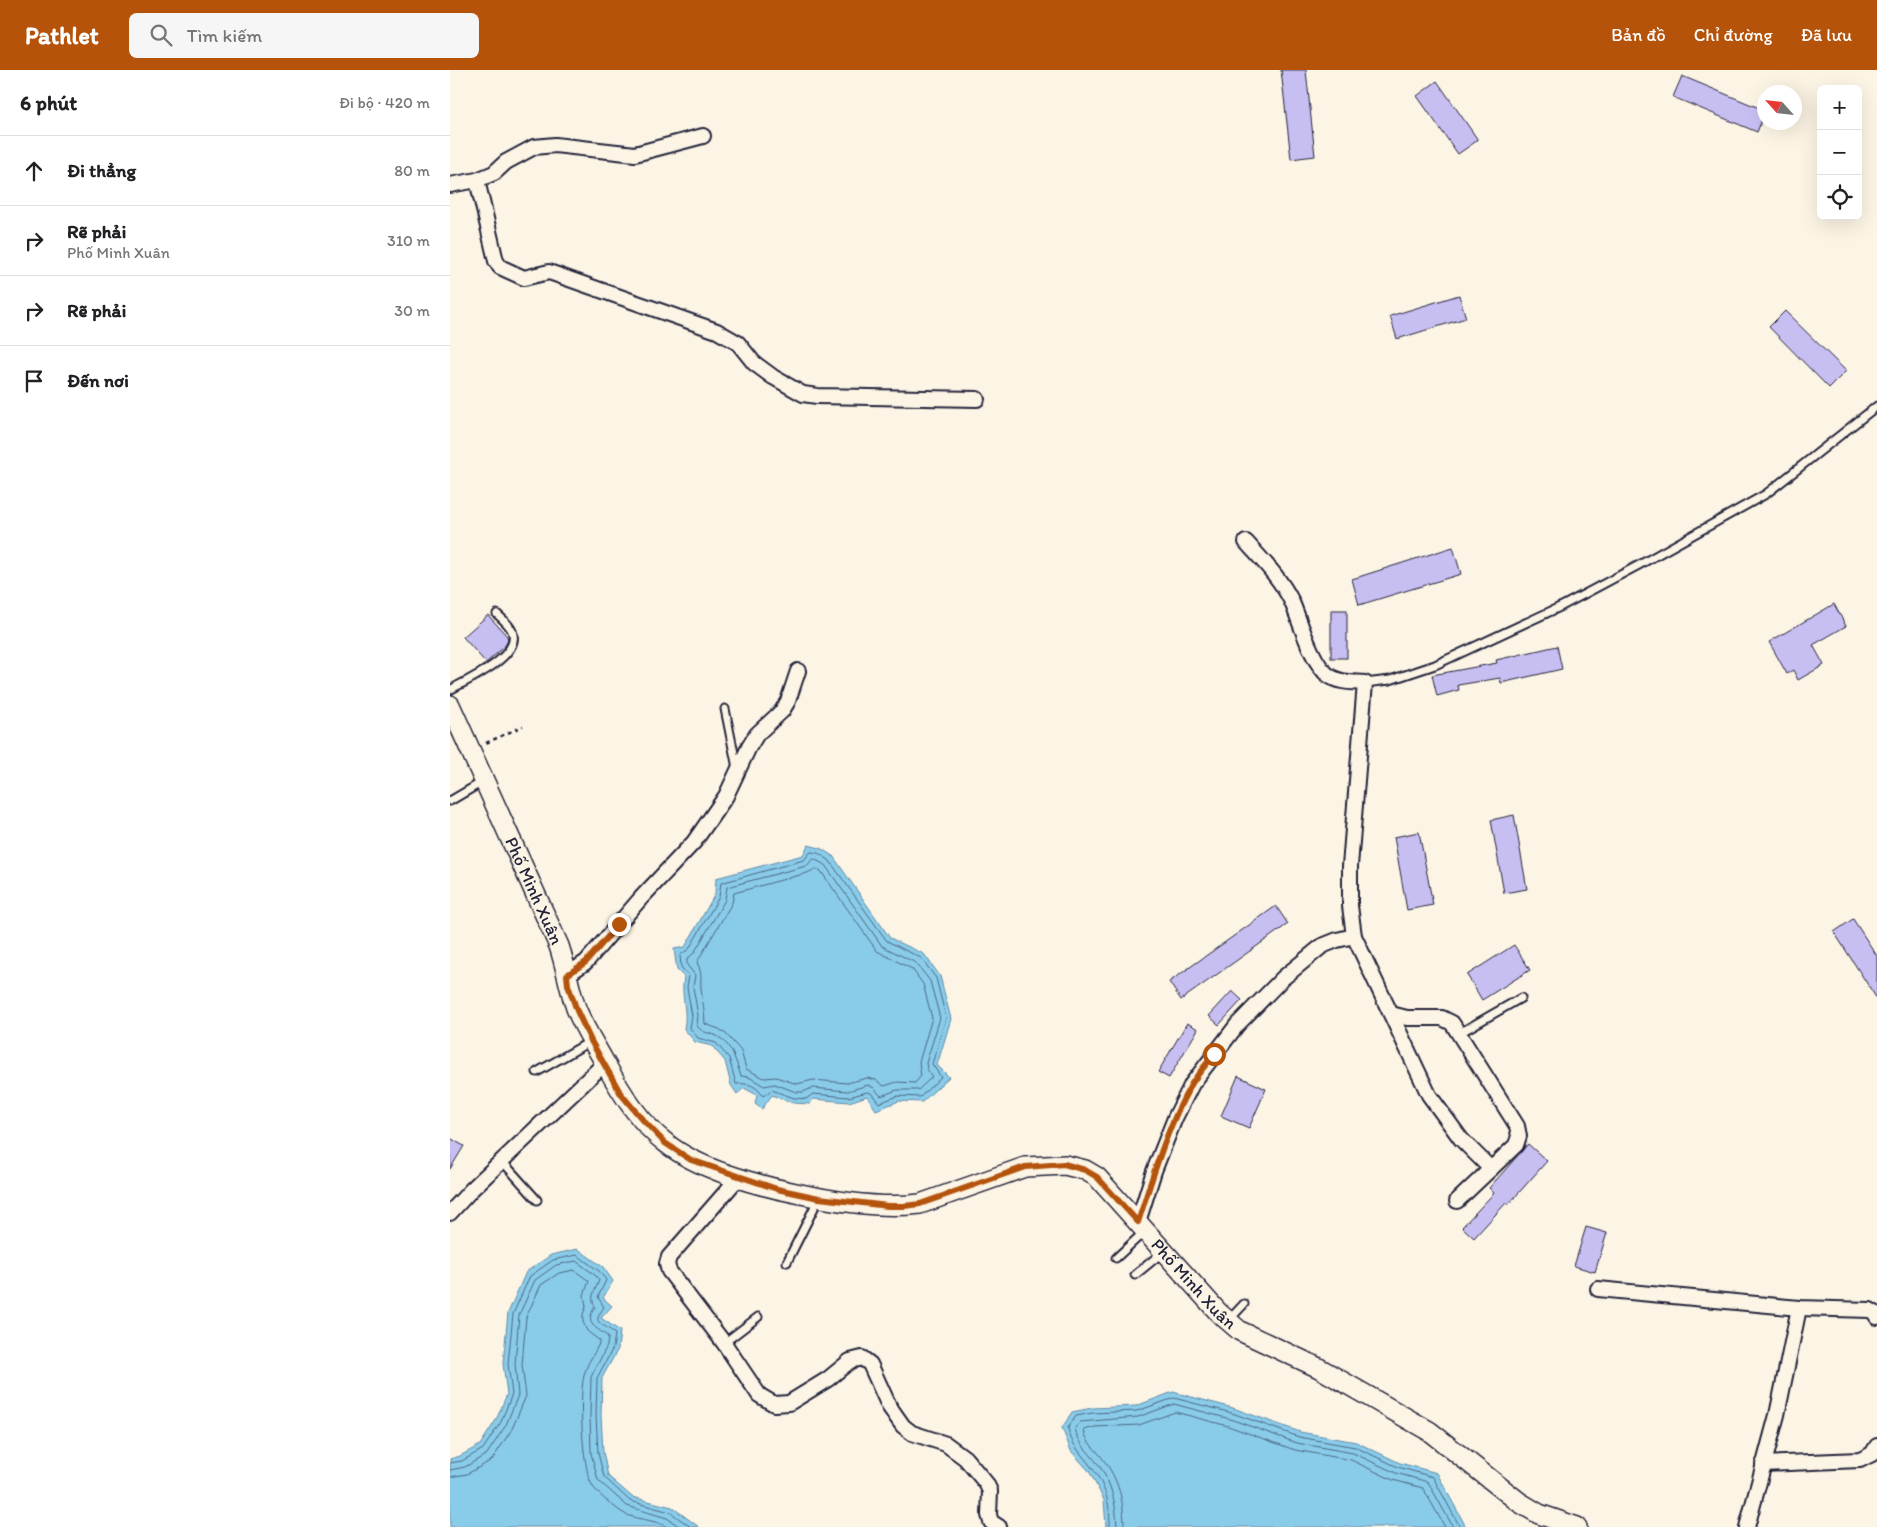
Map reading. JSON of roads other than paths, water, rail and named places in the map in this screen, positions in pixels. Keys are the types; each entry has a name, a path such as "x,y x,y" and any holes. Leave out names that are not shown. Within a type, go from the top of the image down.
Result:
{"street":[{"path":"450,185 477,180 494,173 506,162 534,147 555,145 635,154 704,136"},
{"path":"477,180 496,261 500,267 524,278 549,272 717,331 738,344 754,363 773,377 803,394 817,396 977,399"},
{"path":"1246,542 1276,576 1290,598 1319,666 1329,676 1340,681 1365,683 1350,866 1350,906 1354,936 1428,1095 1461,1139 1491,1169"},
{"path":"567,975 586,962 641,898 694,842 726,796 757,734 785,706 798,671"},
{"name":"Phố Minh Xuân","path":"450,704 559,946 568,985 577,1011 591,1041 621,1094 665,1143 691,1160 777,1189 819,1198 888,1206 920,1204 1025,1167 1064,1164 1085,1170 1097,1177 1163,1252 1228,1321 1240,1331 1319,1368 1429,1431 1519,1502 1540,1514 1577,1527"},
{"path":"1141,1226 1154,1171 1174,1118 1192,1084 1237,1025 1283,978 1322,946 1354,936"},
{"path":"1391,1014 1407,1018 1442,1018 1452,1024 1517,1126 1520,1136 1516,1145 1458,1202"},
{"path":"450,1213 605,1063"},
{"path":"739,1177 669,1257 667,1264 668,1270 724,1343 759,1396 774,1404 789,1403 828,1379 850,1361 862,1358 870,1364 889,1406 902,1426 912,1433 946,1444 965,1458 986,1483 990,1491 989,1515 991,1522 999,1527"},
{"path":"1598,1288 1799,1308 1870,1310 1877,1317"},
{"path":"1747,1527 1776,1416 1799,1308"},
{"path":"1763,1464 1860,1460 1872,1454 1877,1446"}],"lane":[{"path":"1365,683 1390,680 1435,665 1562,606 1639,565 1766,494 1877,406"},
{"path":"450,690 498,662 509,652 514,641 512,631 497,614"},
{"path":"725,709 738,771"},
{"path":"450,801 484,781"},
{"path":"1458,1034 1521,998"},
{"path":"537,1072 591,1041"},
{"path":"502,1161 537,1200"},
{"path":"787,1262 819,1198"},
{"path":"1116,1258 1141,1226"},
{"path":"1135,1275 1163,1252"},
{"path":"1228,1321 1244,1304"},
{"path":"724,1343 758,1317"}],"water":[{"path":"808,845 820,848 833,856 890,938 924,954 940,976 951,1019 937,1065 949,1077 922,1102 899,1101 876,1110 867,1096 849,1102 813,1099 810,1104 793,1103 772,1095 762,1109 755,1104 757,1095 744,1088 737,1094 731,1085 725,1061 712,1046 695,1042 684,1029 684,977 677,970 674,949 685,947 715,894 716,878 803,855"},
{"path":"578,1249 603,1267 613,1281 603,1298 612,1306 601,1318 620,1331 618,1349 602,1378 603,1452 608,1476 632,1497 672,1507 699,1527 450,1527 450,1459 460,1456 480,1445 496,1420 507,1394 503,1364 508,1313 526,1272 551,1255"},
{"path":"1173,1392 1233,1408 1300,1432 1356,1442 1400,1463 1437,1473 1466,1527 1106,1527 1104,1500 1089,1471 1071,1451 1062,1428 1072,1412 1092,1408 1136,1406"}]}
